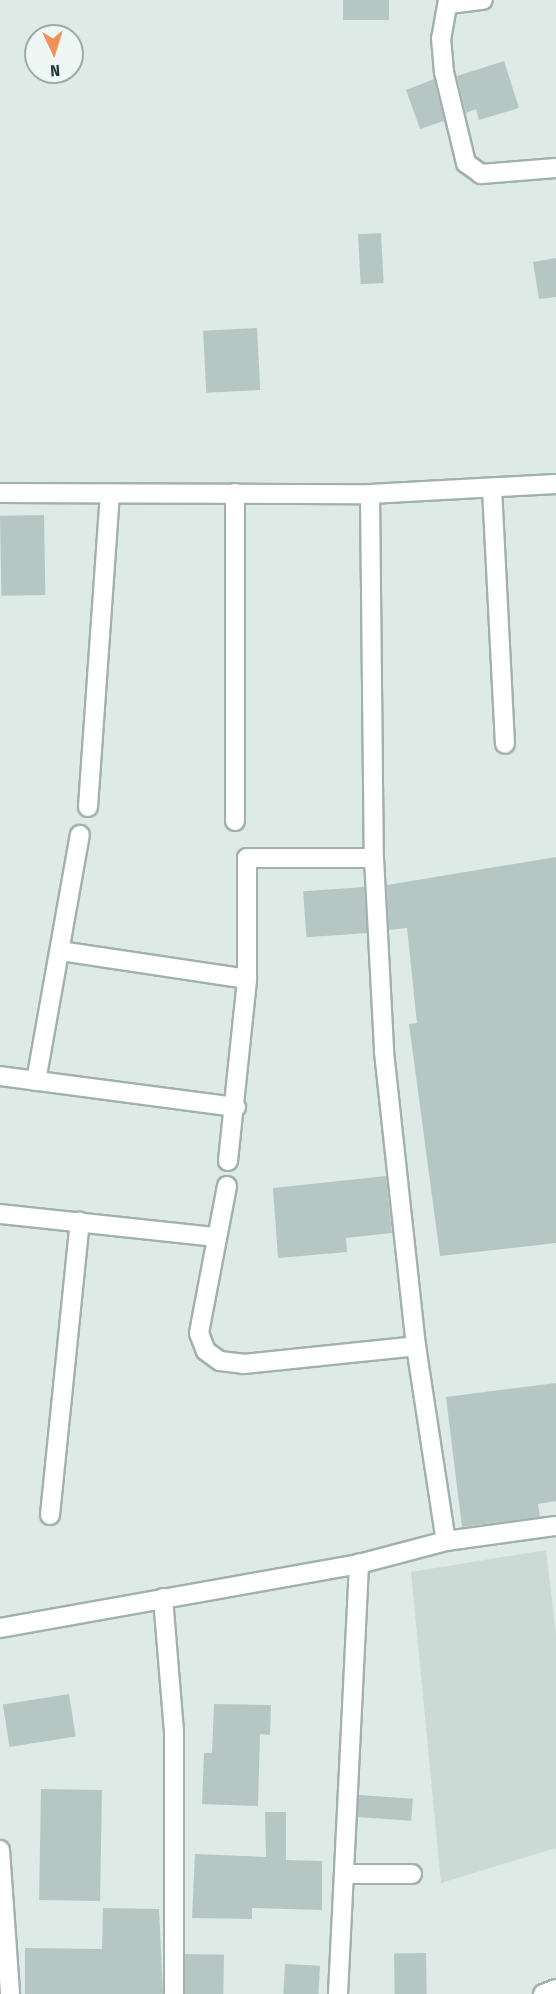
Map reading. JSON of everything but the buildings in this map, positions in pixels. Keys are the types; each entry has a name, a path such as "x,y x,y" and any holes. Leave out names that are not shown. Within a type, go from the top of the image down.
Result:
{"street":[{"path":"483,0 448,2 441,38 444,72 466,163 482,174 556,168"},
{"path":"0,493 370,494 556,484"},
{"path":"492,488 505,744"},
{"path":"235,493 235,821"},
{"path":"88,807 110,494"},
{"path":"370,494 374,858 384,1052 416,1346 446,1541"},
{"path":"36,1081 80,835"},
{"path":"228,1161 236,1107 247,979 247,858 374,858"},
{"path":"60,951 247,979"},
{"path":"0,1076 236,1107"},
{"path":"226,1185 199,1333 206,1351 220,1361 243,1364 416,1346"},
{"path":"0,1214 217,1237"},
{"path":"50,1515 80,1222"},
{"path":"0,1628 359,1564 446,1541 556,1526"},
{"path":"338,1994 359,1564"},
{"path":"163,1598 174,1734 174,1994"},
{"path":"0,1850 10,1994"},
{"path":"344,1874 412,1874"},
{"path":"543,1994 556,1989"}],"shaded area":[{"path":"546,1550 556,1634 556,1848 441,1883 411,1572"}]}
